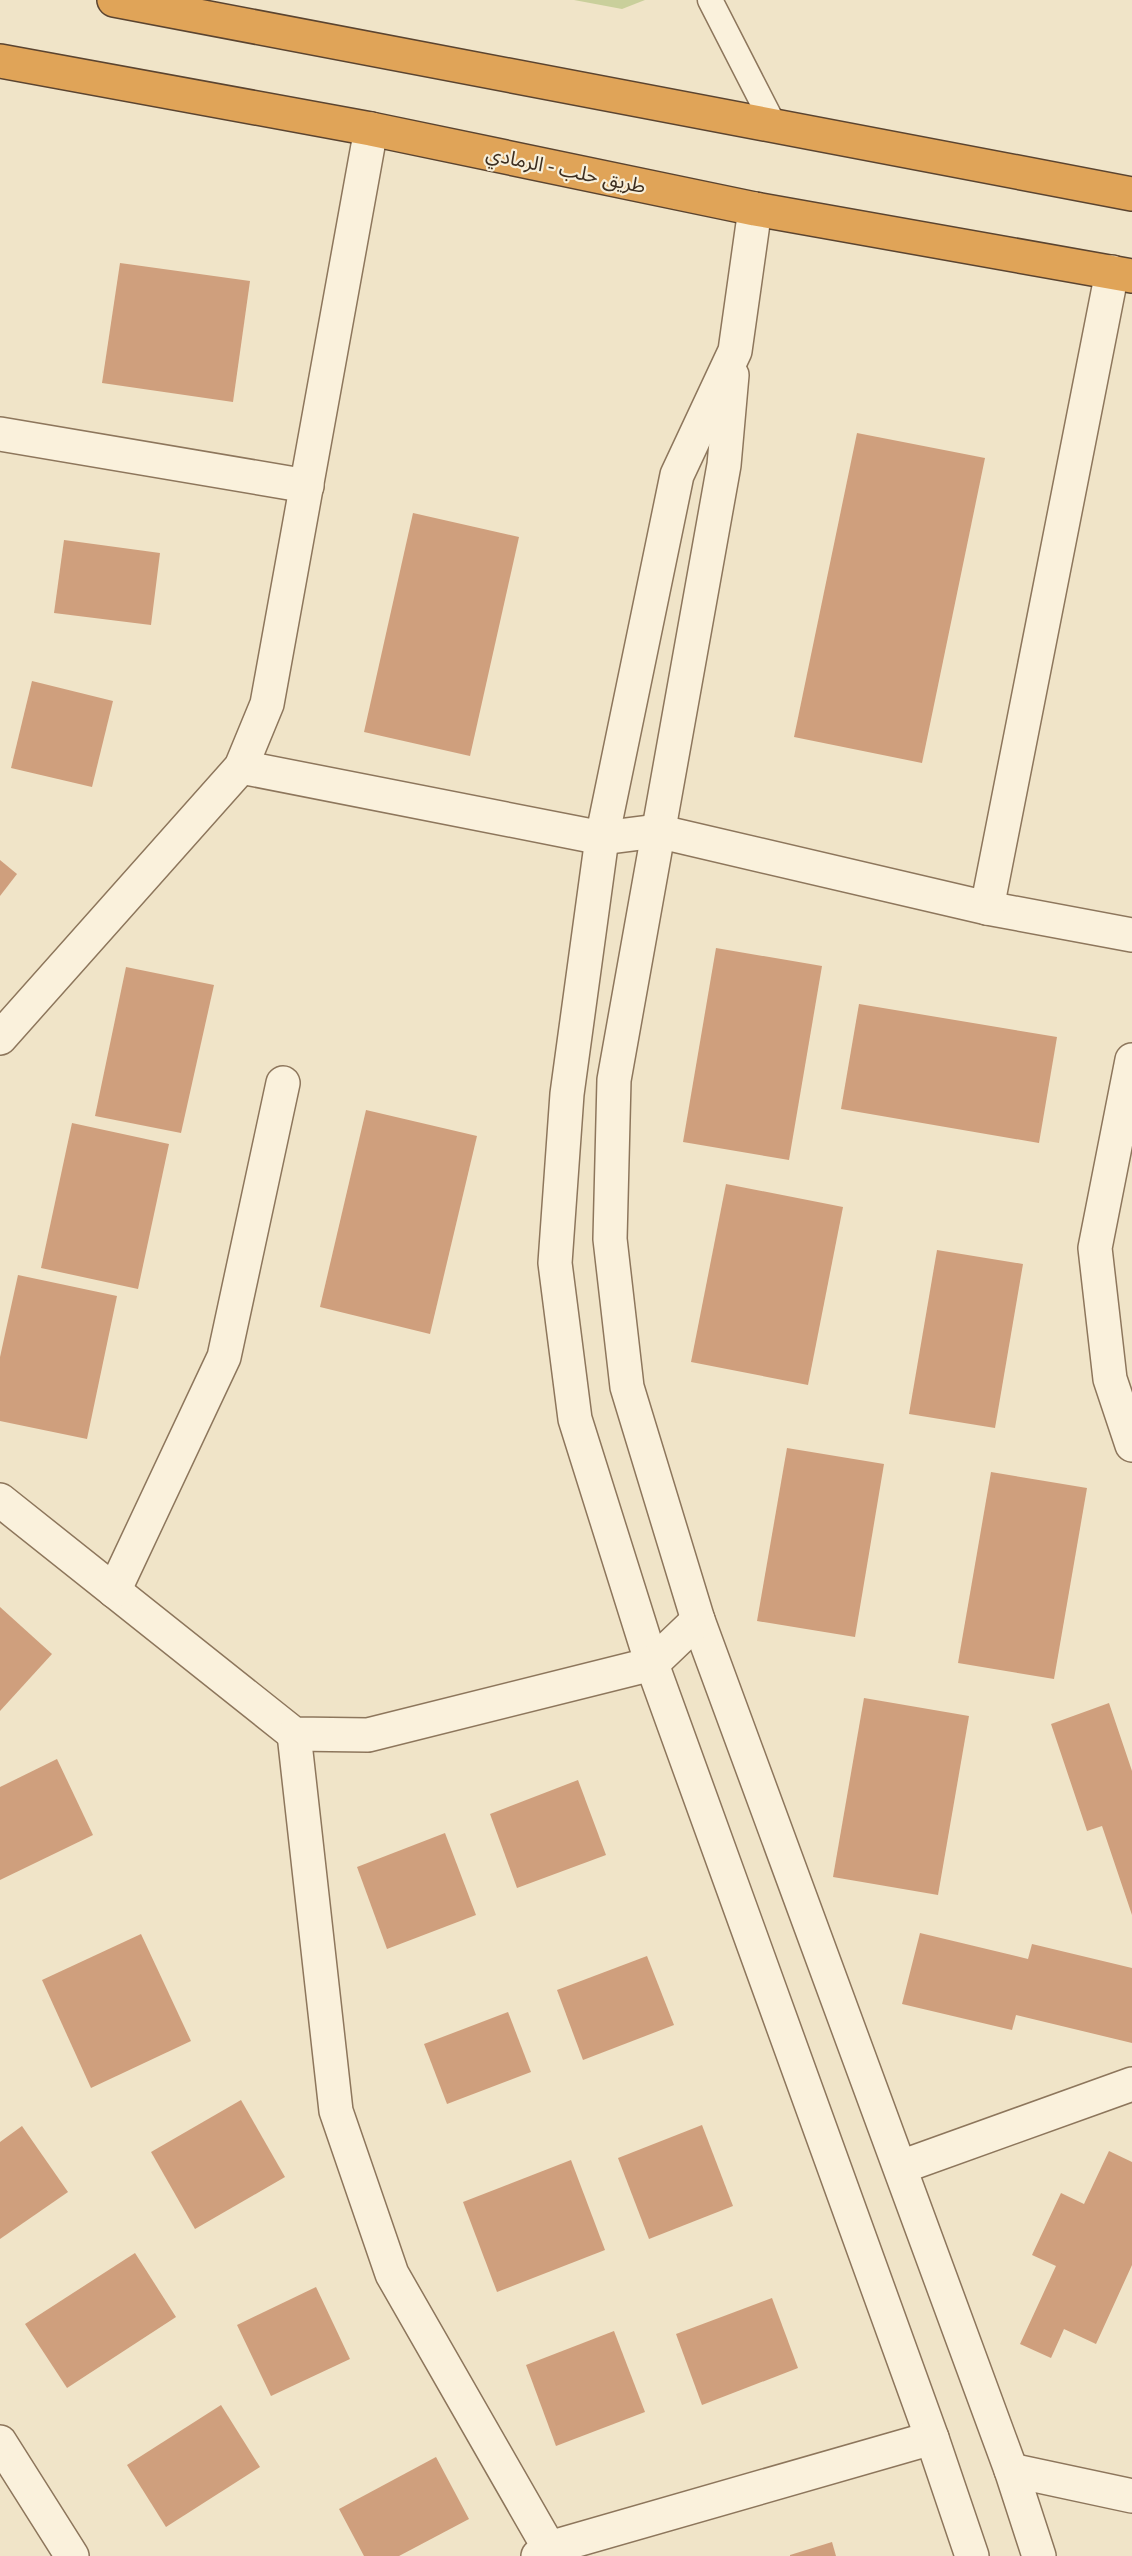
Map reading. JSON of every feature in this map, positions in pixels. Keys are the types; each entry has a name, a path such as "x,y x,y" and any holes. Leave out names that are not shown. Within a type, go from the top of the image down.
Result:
{"highway":[{"path":"114,0 1132,194"},
{"name":"طريق حلب - الرمادي","path":"0,61 371,129 755,209 1122,274"}],"street":[{"path":"0,1038 241,766 267,704 371,129"},
{"path":"755,209 735,351 724,465 614,1080 610,1239 627,1387 698,1620 901,2167 1040,2556"},
{"path":"987,908 1122,274"},
{"path":"735,351 677,475 602,838 567,1094 555,1263 575,1419 652,1664 932,2438 972,2556"},
{"path":"0,434 307,486"},
{"path":"241,766 602,838 657,831 987,908 1132,935"},
{"path":"1132,1060 1095,1248 1110,1379 1132,1445"},
{"path":"114,1592 224,1357 283,1083"},
{"path":"0,1500 294,1734 368,1735 652,1664 698,1620"},
{"path":"294,1734 336,2111 392,2274 544,2552 932,2438"},
{"path":"901,2167 1132,2084"},
{"path":"0,2442 72,2556"},
{"path":"1011,2470 1132,2496"}],"lane":[{"path":"710,0 774,125"}],"green space":[{"path":"574,0 645,0 622,9"}],"building":[{"path":"120,263 250,281 233,402 102,383"},
{"path":"857,433 985,458 922,763 794,737"},
{"path":"413,513 519,537 470,756 364,732"},
{"path":"64,540 160,553 151,625 54,613"},
{"path":"32,681 113,701 92,787 11,768"},
{"path":"0,860 17,874 0,896"},
{"path":"716,948 822,966 789,1160 683,1142"},
{"path":"126,967 214,985 181,1133 95,1116"},
{"path":"859,1004 1057,1037 1039,1143 841,1109"},
{"path":"366,1110 477,1136 430,1334 320,1307"},
{"path":"72,1123 169,1144 138,1289 41,1268"},
{"path":"726,1184 843,1207 808,1385 691,1362"},
{"path":"937,1250 1023,1264 995,1428 909,1414"},
{"path":"18,1275 117,1296 87,1439 0,1421 0,1357"},
{"path":"787,1448 884,1464 855,1637 757,1621"},
{"path":"991,1472 1087,1488 1054,1679 958,1663"},
{"path":"0,1607 52,1654 0,1711"},
{"path":"864,1698 969,1716 938,1895 833,1877"},
{"path":"1109,1703 1132,1771 1132,1915 1102,1826 1087,1831 1051,1724"},
{"path":"57,1759 93,1835 0,1880 0,1787"},
{"path":"578,1780 606,1855 517,1888 490,1814"},
{"path":"445,1833 476,1915 387,1949 357,1867"},
{"path":"920,1933 1028,1959 1032,1944 1132,1968 1132,2043 1016,2015 1012,2030 902,2004"},
{"path":"141,1934 191,2041 91,2088 42,1980"},
{"path":"647,1956 674,2025 583,2060 557,1990"},
{"path":"508,2012 531,2072 447,2104 424,2044"},
{"path":"241,2100 285,2177 195,2229 151,2152"},
{"path":"702,2125 733,2206 649,2239 618,2158"},
{"path":"22,2126 68,2192 0,2239 0,2142"},
{"path":"1109,2151 1132,2162 1132,2265 1096,2344 1064,2329 1051,2358 1020,2344 1056,2266 1032,2255 1061,2193 1084,2204"},
{"path":"571,2160 605,2250 497,2292 463,2202"},
{"path":"135,2253 176,2317 67,2388 25,2324"},
{"path":"316,2287 350,2359 271,2396 237,2325"},
{"path":"772,2298 798,2368 702,2405 676,2334"},
{"path":"614,2331 645,2412 556,2446 526,2365"},
{"path":"221,2405 260,2467 166,2527 127,2465"},
{"path":"436,2457 469,2519 399,2556 364,2556 339,2509"},
{"path":"832,2542 836,2556 790,2556 790,2555"}]}
